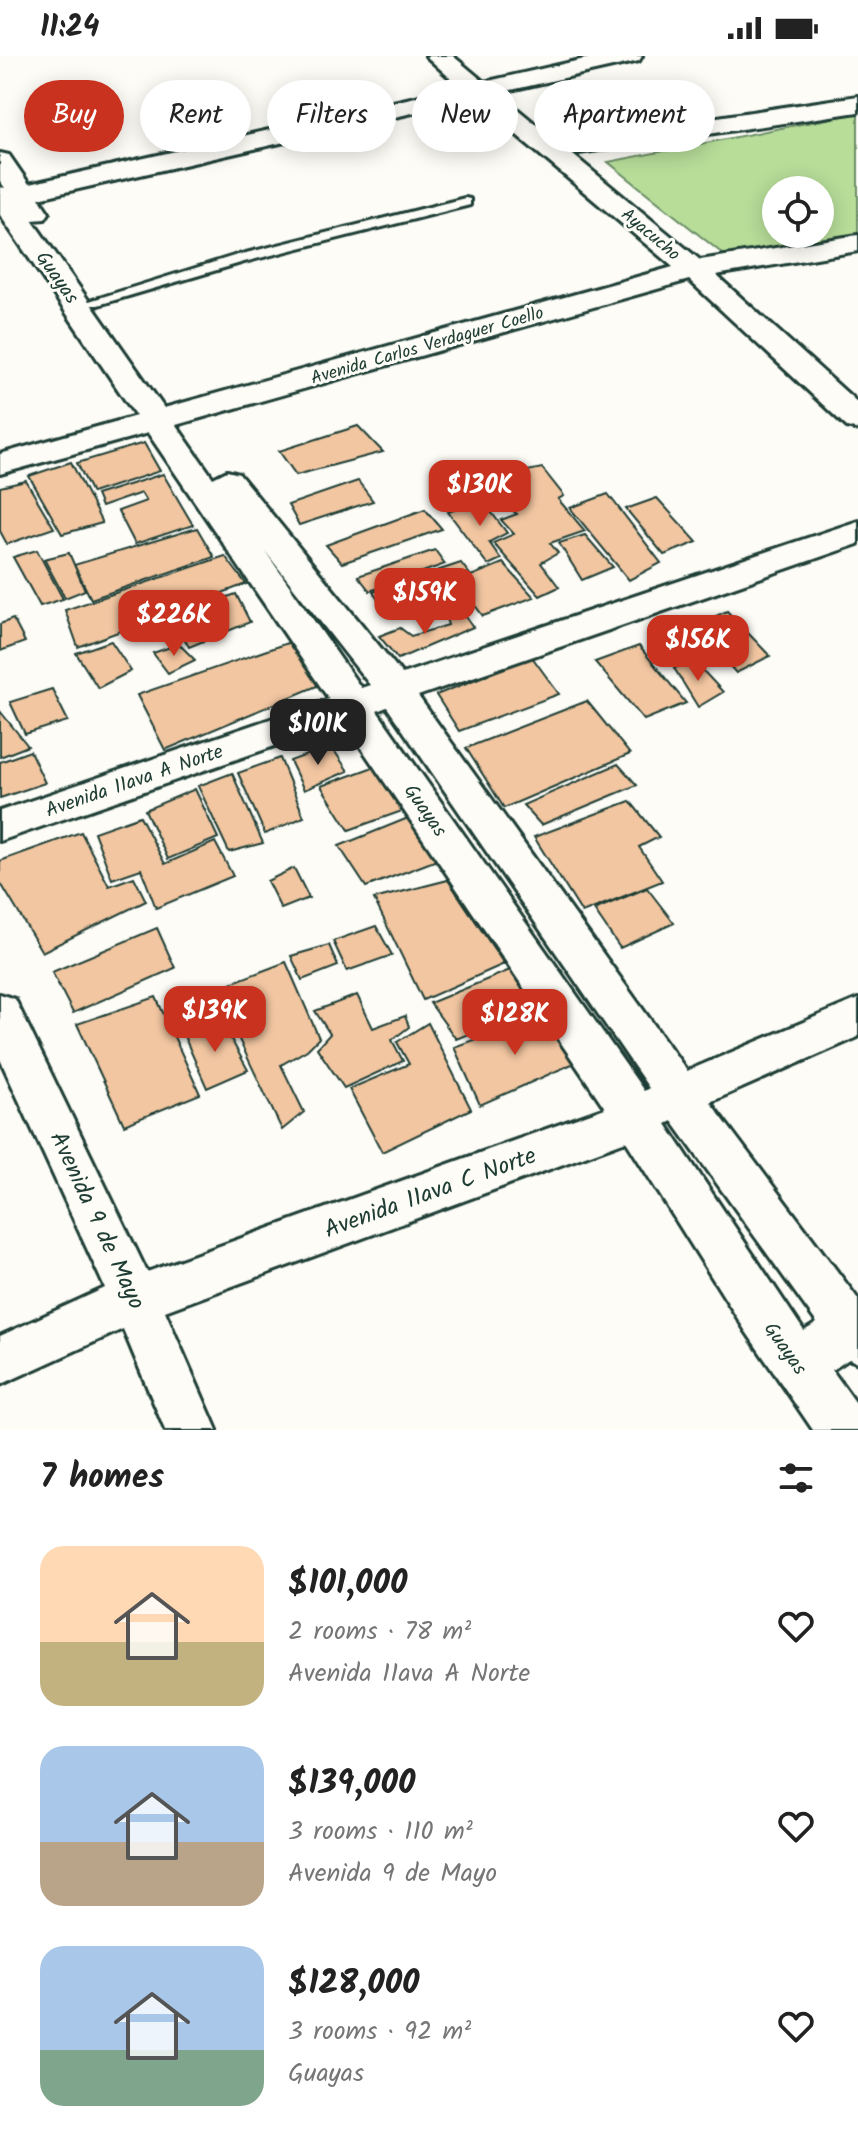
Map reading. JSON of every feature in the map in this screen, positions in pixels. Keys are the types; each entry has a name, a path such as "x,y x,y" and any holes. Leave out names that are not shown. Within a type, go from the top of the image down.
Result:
{"street":[{"name":"Ayacucho","path":"438,56 466,80"},
{"path":"518,80 630,56"},
{"path":"5,189 412,103"},
{"path":"715,125 858,104"},
{"name":"Ayacucho","path":"518,124 534,137"},
{"name":"Ayacucho","path":"551,152 694,270 858,420"},
{"name":"Guayas","path":"5,189 93,302 353,705 636,1117 797,1364 844,1430"},
{"name":"Guayas","path":"5,189 166,418 394,690 679,1095 856,1331"},
{"name":"Avenida Carlos Verdaguer Coello","path":"0,464 694,270 858,243"},
{"name":"Avenida 11ava A Norte","path":"0,826 858,532"},
{"name":"Avenida 9 de Mayo","path":"0,1012 135,1299 191,1430"},
{"name":"Avenida 11ava C Norte","path":"0,1361 135,1299 636,1117 858,1017"},
{"path":"797,1364 856,1331"}],"lane":[{"path":"93,302 239,259 465,202"}],"green space":[{"path":"858,113 858,235 834,239 834,176 762,176 762,248 788,248 729,259 608,162 659,152 715,152 715,141"}],"building":[{"path":"358,426 383,452 296,475 279,451"},
{"path":"144,443 160,471 92,493 77,463"},
{"path":"71,462 102,523 62,534 29,476"},
{"path":"542,468 564,496 558,499 585,531 550,543 558,553 541,563 559,587 540,596 493,543 514,534 501,520 517,514 497,499 518,491 502,476"},
{"path":"163,474 193,525 135,544 118,511 146,501 141,493 101,507 96,495"},
{"path":"26,481 54,528 7,544 0,531 0,487"},
{"path":"358,481 373,501 299,525 288,505"},
{"path":"608,494 661,563 629,580 570,508"},
{"path":"657,498 697,542 664,555 626,509"},
{"path":"482,500 507,533 489,542 501,559 488,565 448,512"},
{"path":"425,509 442,529 342,563 326,545"},
{"path":"197,528 214,557 91,599 74,565"},
{"path":"585,535 613,567 582,580 559,543"},
{"path":"37,550 63,599 40,606 13,557"},
{"path":"435,550 445,564 370,591 358,576"},
{"path":"69,553 85,590 65,598 44,559"},
{"path":"225,556 246,584 78,647 65,610"},
{"path":"461,563 471,576 503,563 534,597 483,616 459,584 385,611 373,592"},
{"path":"236,594 250,622 189,647 172,616"},
{"path":"462,611 473,627 398,659 379,636 400,628 411,636 448,625 445,615"},
{"path":"727,611 770,656 736,673 694,626"},
{"path":"13,619 25,642 0,651 0,624"},
{"path":"296,640 324,683 165,750 137,695"},
{"path":"111,641 131,671 98,688 76,653"},
{"path":"179,644 195,660 168,673 153,653"},
{"path":"639,646 686,703 644,720 595,662"},
{"path":"532,657 559,694 459,731 436,695"},
{"path":"694,661 723,692 698,707 674,668"},
{"path":"52,689 68,721 25,734 10,702"},
{"path":"587,701 630,754 504,808 466,748"},
{"path":"0,711 28,746 0,757"},
{"path":"331,746 348,771 304,790 290,761"},
{"path":"30,751 45,783 0,798 0,762"},
{"path":"280,758 304,817 265,834 238,773"},
{"path":"387,762 416,806 349,830 321,786"},
{"path":"618,764 637,785 541,825 523,805"},
{"path":"232,773 263,843 229,852 198,786"},
{"path":"195,789 218,838 168,859 145,810"},
{"path":"630,801 659,837 639,847 662,881 582,913 534,837"},
{"path":"418,814 450,855 366,887 339,846"},
{"path":"140,816 165,864 215,842 233,876 156,908 141,869 112,879 94,832"},
{"path":"81,832 109,886 134,877 146,901 42,952 0,882 0,861"},
{"path":"294,868 309,898 281,909 267,881"},
{"path":"448,880 504,964 423,1000 374,899"},
{"path":"647,888 674,923 620,948 594,910"},
{"path":"376,926 392,955 347,971 333,941"},
{"path":"157,928 175,968 73,1013 52,972"},
{"path":"329,945 338,966 302,980 291,956"},
{"path":"286,962 319,1038 307,1050 281,1065 304,1112 282,1130 215,989"},
{"path":"510,970 535,1008 456,1039 430,1003"},
{"path":"357,995 373,1028 405,1016 409,1027 392,1040 403,1061 344,1088 317,1048 330,1034 315,1011"},
{"path":"156,997 200,1094 124,1125 77,1024"},
{"path":"547,1013 581,1060 480,1105 454,1047"},
{"path":"220,1019 248,1070 207,1088 184,1036"},
{"path":"428,1023 471,1109 382,1152 349,1089 409,1064 397,1042"}]}
